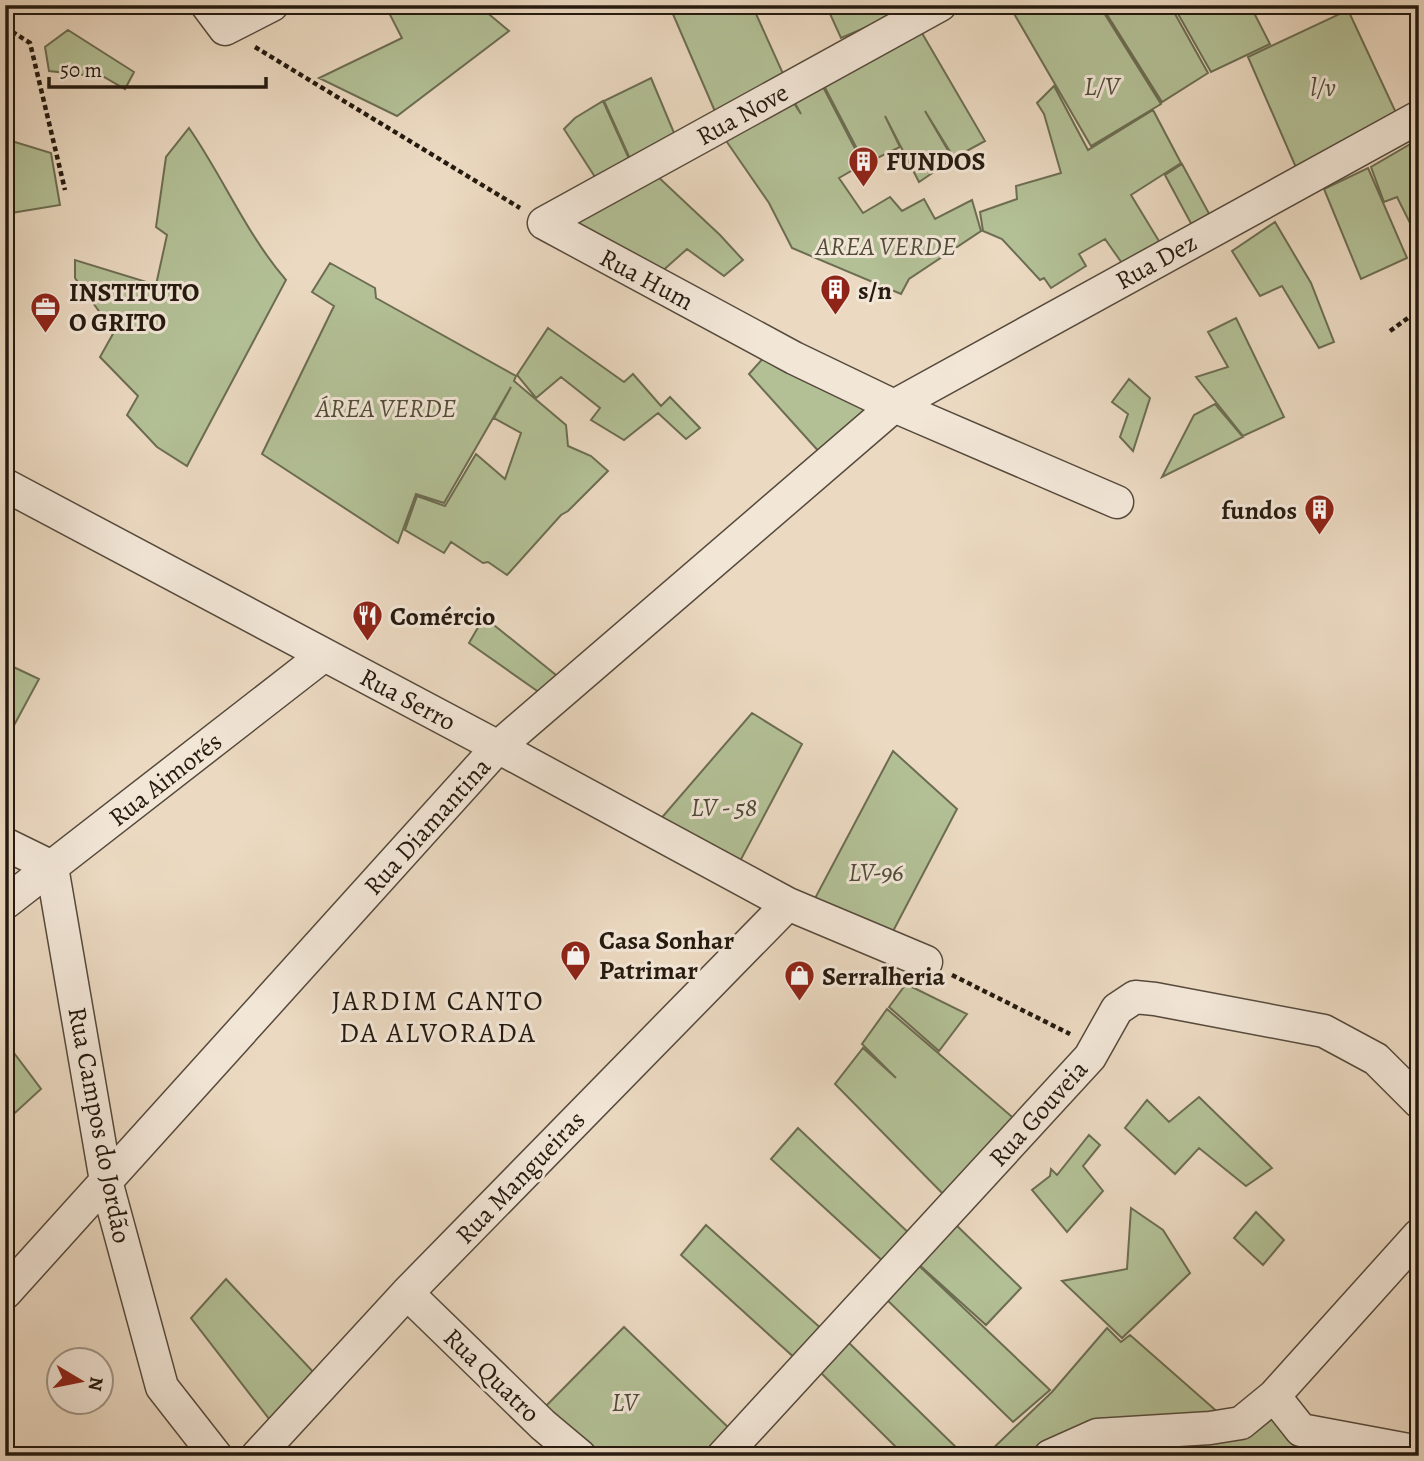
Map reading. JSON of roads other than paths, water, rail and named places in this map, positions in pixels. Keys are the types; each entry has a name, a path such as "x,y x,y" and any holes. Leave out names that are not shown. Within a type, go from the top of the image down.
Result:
{"street":[{"path":"216,17 272,5"},
{"name":"Rua Nove","path":"544,223 940,5"},
{"name":"Rua Dez","path":"894,406 1419,117"},
{"name":"Rua Hum","path":"544,223 794,358 894,406 1117,502"},
{"name":"Rua Diamantina","path":"5,1293 498,747 894,406"},
{"name":"Rua Serro","path":"7,484 788,904 926,962"},
{"name":"Rua Aimorés","path":"5,903 324,655"},
{"path":"5,844 52,867"},
{"name":"Rua Campos do Jordão","path":"52,867 106,1181 162,1387 216,1456"},
{"name":"Rua Mangueiras","path":"257,1456 407,1293 788,904"},
{"name":"Rua Gouveia","path":"723,1456 1090,1057 1117,1009 1135,997 1324,1031 1376,1059 1419,1102"},
{"path":"1049,1456 1097,1435 1210,1428 1241,1423 1274,1396 1419,1235"},
{"name":"Rua Quatro","path":"407,1293 543,1426 580,1456"},
{"path":"1274,1396 1301,1430 1419,1452"}],"place":[{"name":"FUNDOS","path":"863,188"},
{"name":"s/n","path":"835,317"},
{"name":"INSTITUTO O GRITO","path":"46,334"},
{"name":"fundos","path":"1320,537"},
{"name":"Comércio","path":"367,643"},
{"name":"Casa Sonhar Patrimar","path":"576,982"},
{"name":"Serralheria","path":"799,1003"}],"district":[{"name":"JARDIM CANTO DA ALVORADA","path":"438,1016"}],"park label":[{"name":"L/V","path":"1102,86"},
{"name":"l/v","path":"1323,87"},
{"name":"AREA VERDE","path":"886,246"},
{"name":"ÁREA VERDE","path":"386,408"},
{"name":"LV - 58","path":"724,807"},
{"name":"LV-96","path":"876,872"},
{"name":"LV","path":"625,1402"}]}
